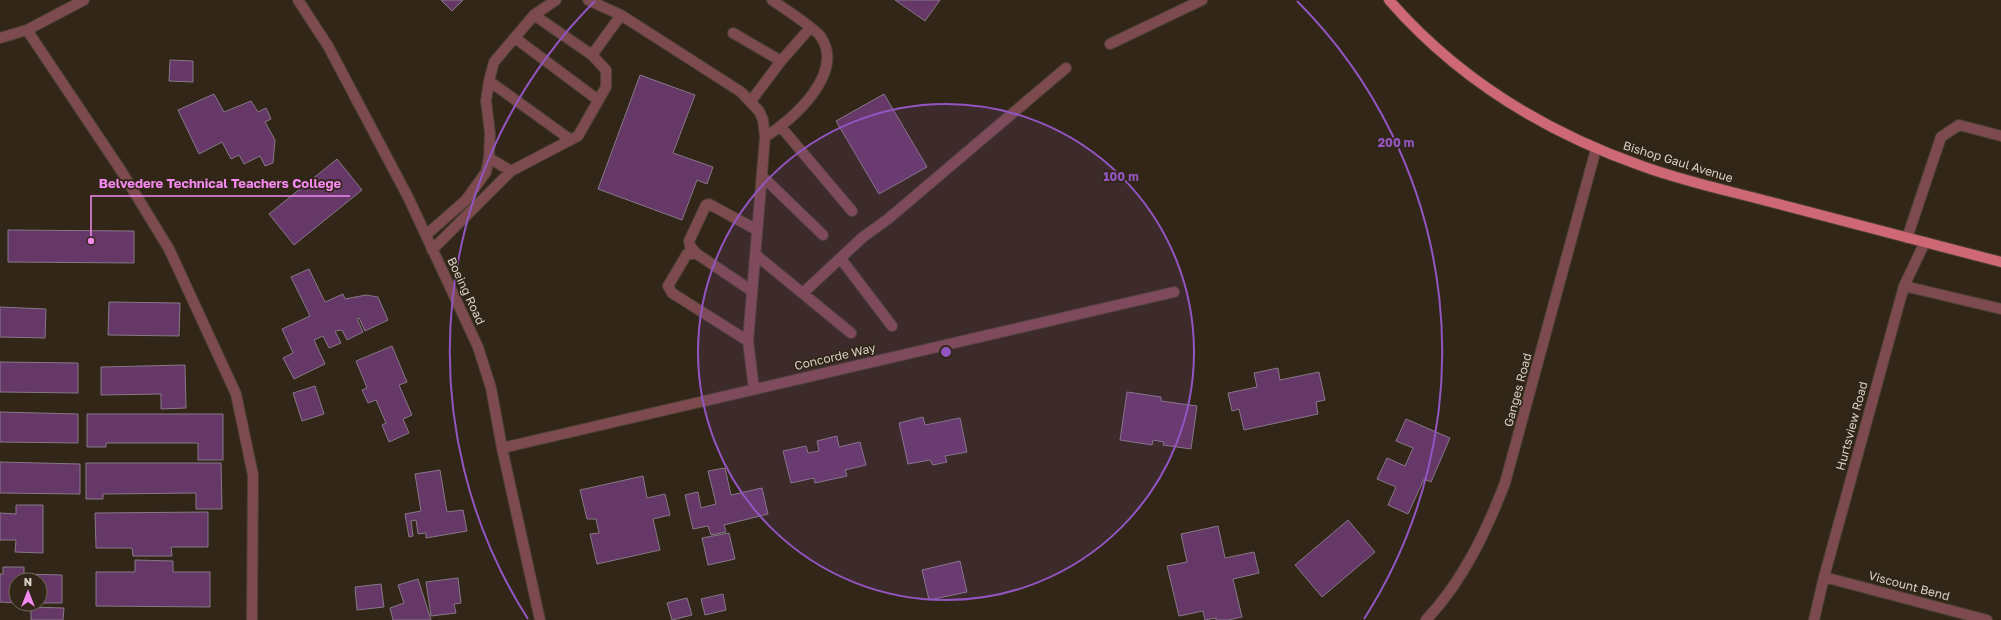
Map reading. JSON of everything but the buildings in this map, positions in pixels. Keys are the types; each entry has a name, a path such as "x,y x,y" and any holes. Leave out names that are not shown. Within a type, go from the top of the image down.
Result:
{"main road":[{"name":"Bishop Gaul Avenue","path":"1389,0 1411,25 1473,79 1506,101 1549,126 1596,149 1651,169 1906,238 2001,262"}],"street":[{"path":"0,38 27,30 84,0"},
{"name":"Boeing Road","path":"298,0 328,46 426,235 485,366 540,620"},
{"path":"426,235 466,200 486,172 489,158 490,133 486,101 494,62 534,15 556,0"},
{"path":"588,0 621,15 730,84 751,102 763,120 765,137 748,341 754,389"},
{"path":"765,137 781,127 810,97 826,68 828,52 820,36 772,0"},
{"path":"1110,44 1202,0"},
{"path":"432,250 511,171 578,136 606,87 606,70 592,55 534,15"},
{"path":"592,55 621,15"},
{"path":"751,102 781,61 810,28"},
{"path":"27,30 120,169 169,249 236,394 253,475 252,620"},
{"path":"733,33 781,61"},
{"path":"514,38 598,100"},
{"path":"804,294 863,237 888,219 1066,68"},
{"path":"489,81 571,140"},
{"path":"1906,238 1941,137 1959,125 2001,136"},
{"path":"781,127 852,211"},
{"name":"Ganges Road","path":"1426,620 1439,607 1459,580 1491,520 1506,483 1596,149"},
{"path":"489,158 511,171"},
{"path":"762,176 823,235"},
{"path":"752,291 697,254 690,246 689,240 706,205 709,204 758,230"},
{"name":"Hurtsview Road","path":"1814,620 1824,577 1904,286 1925,242"},
{"path":"697,254 687,254 668,286 669,290 748,341"},
{"path":"756,254 851,333"},
{"path":"841,259 892,326"},
{"path":"1904,286 2001,309"},
{"name":"Concorde Way","path":"502,448 1174,292"},
{"name":"Viscount Bend","path":"1824,577 1987,620"}],"place":[{"name":"Belvedere Technical Teachers College","path":"91,241"}]}
